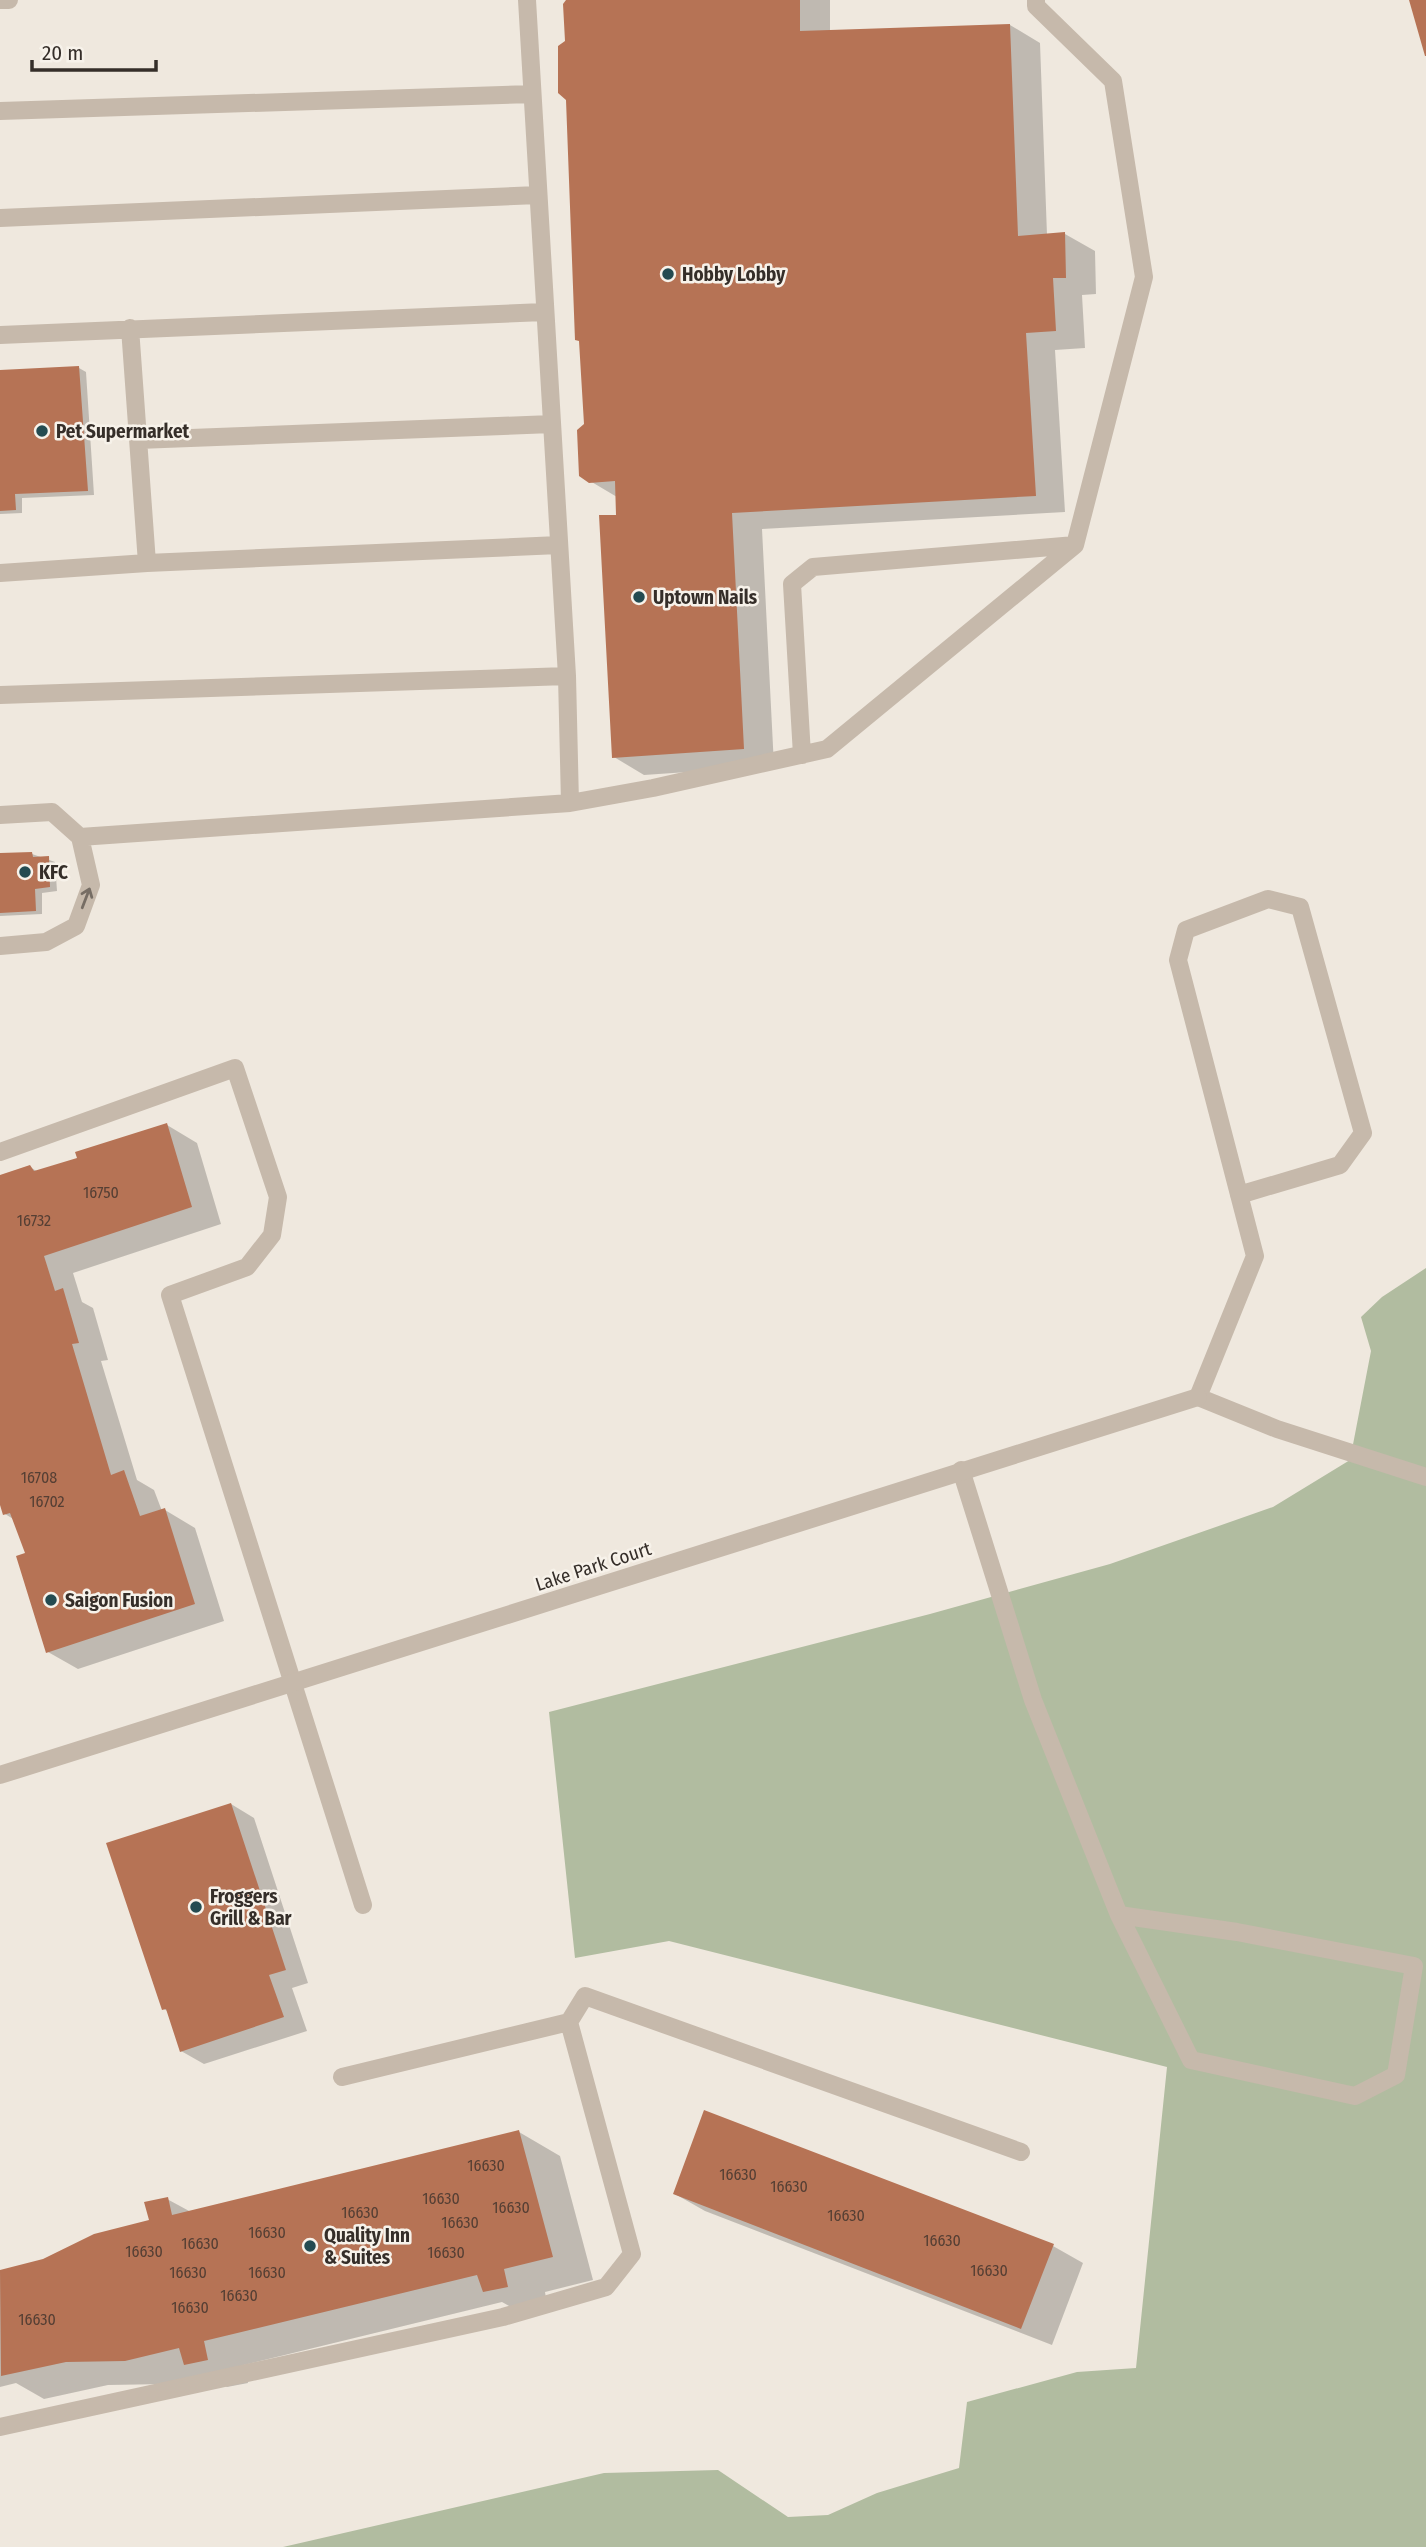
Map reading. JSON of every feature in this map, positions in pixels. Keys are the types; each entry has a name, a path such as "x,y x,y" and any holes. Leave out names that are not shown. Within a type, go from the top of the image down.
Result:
{"street":[{"path":"0,0 9,0"},
{"path":"527,0 567,676 570,803"},
{"path":"80,837 570,803 653,789 827,749 1075,545 1144,277 1113,81 1036,6 1036,0"},
{"path":"0,111 532,93"},
{"path":"0,218 538,195"},
{"path":"0,335 544,312"},
{"path":"130,328 146,564"},
{"path":"138,440 552,424"},
{"path":"0,573 559,545"},
{"path":"802,755 792,584 813,568 1075,545"},
{"path":"0,695 567,676"},
{"path":"0,815 52,812 80,837 91,885 76,926 46,942 0,946"},
{"path":"1239,1195 1340,1165 1363,1133 1300,907 1268,899 1186,930 1178,960 1239,1195 1255,1256 1198,1397 1278,1429 1426,1477"},
{"path":"0,1152 235,1068 278,1197 272,1236 247,1267 170,1295 363,1905"},
{"name":"Lake Park Court","path":"0,1775 1198,1397"},
{"path":"961,1470 1033,1700 1119,1916 1191,2060 1355,2096 1396,2076 1414,1966 1237,1932 1119,1916"},
{"path":"342,2077 569,2022 585,1996 1021,2152"},
{"path":"0,2427 503,2317 606,2287 632,2254 569,2022"}],"green space":[{"path":"1426,1268 1426,2547 283,2547 604,2473 718,2470 788,2517 828,2515 877,2493 959,2468 967,2402 1077,2372 1136,2368 1167,2067 669,1941 575,1958 549,1712 930,1614 1110,1564 1273,1507 1350,1460 1371,1351 1361,1317 1382,1297"}],"building":[{"path":"566,0 800,0 800,31 1010,24 1018,236 1065,232 1066,278 1053,278 1056,331 1026,333 1036,496 732,513 744,749 612,758 599,515 616,515 615,481 589,483 579,476 577,430 584,424 579,341 575,340 566,100 558,93 558,46 565,41 563,4"},
{"path":"1409,0 1426,0 1426,56 1425,56"},
{"name":"Pet Supermarket","path":"79,366 88,491 15,494 16,510 0,511 0,370"},
{"name":"KFC","path":"32,852 33,857 49,856 50,887 35,889 36,911 0,913 0,853"},
{"path":"167,1123 192,1207 44,1256 55,1291 63,1288 79,1343 72,1344 111,1475 124,1470 140,1516 165,1508 195,1604 46,1653 16,1556 25,1553 10,1513 3,1515 0,1505 0,1175 30,1165 34,1171 77,1158 75,1152"},
{"name":"Froggers Grill & Bar","path":"231,1803 286,1970 269,1975 284,2017 180,2052 166,2009 162,2010 106,1843"},
{"path":"704,2110 1054,2244 1021,2329 673,2194"},
{"name":"Quality Inn & Suites","path":"519,2130 553,2257 504,2269 508,2287 483,2292 477,2275 204,2341 208,2360 184,2365 179,2348 125,2361 66,2362 1,2376 0,2270 43,2259 94,2234 149,2220 144,2202 168,2197 172,2215"}],"place":[{"name":"Hobby Lobby","path":"668,274"},
{"name":"Pet Supermarket","path":"42,431"},
{"name":"Uptown Nails","path":"639,597"},
{"name":"KFC","path":"25,872"},
{"name":"Saigon Fusion","path":"51,1600"},
{"name":"Froggers Grill & Bar","path":"196,1907"},
{"name":"Quality Inn & Suites","path":"310,2246"}]}
